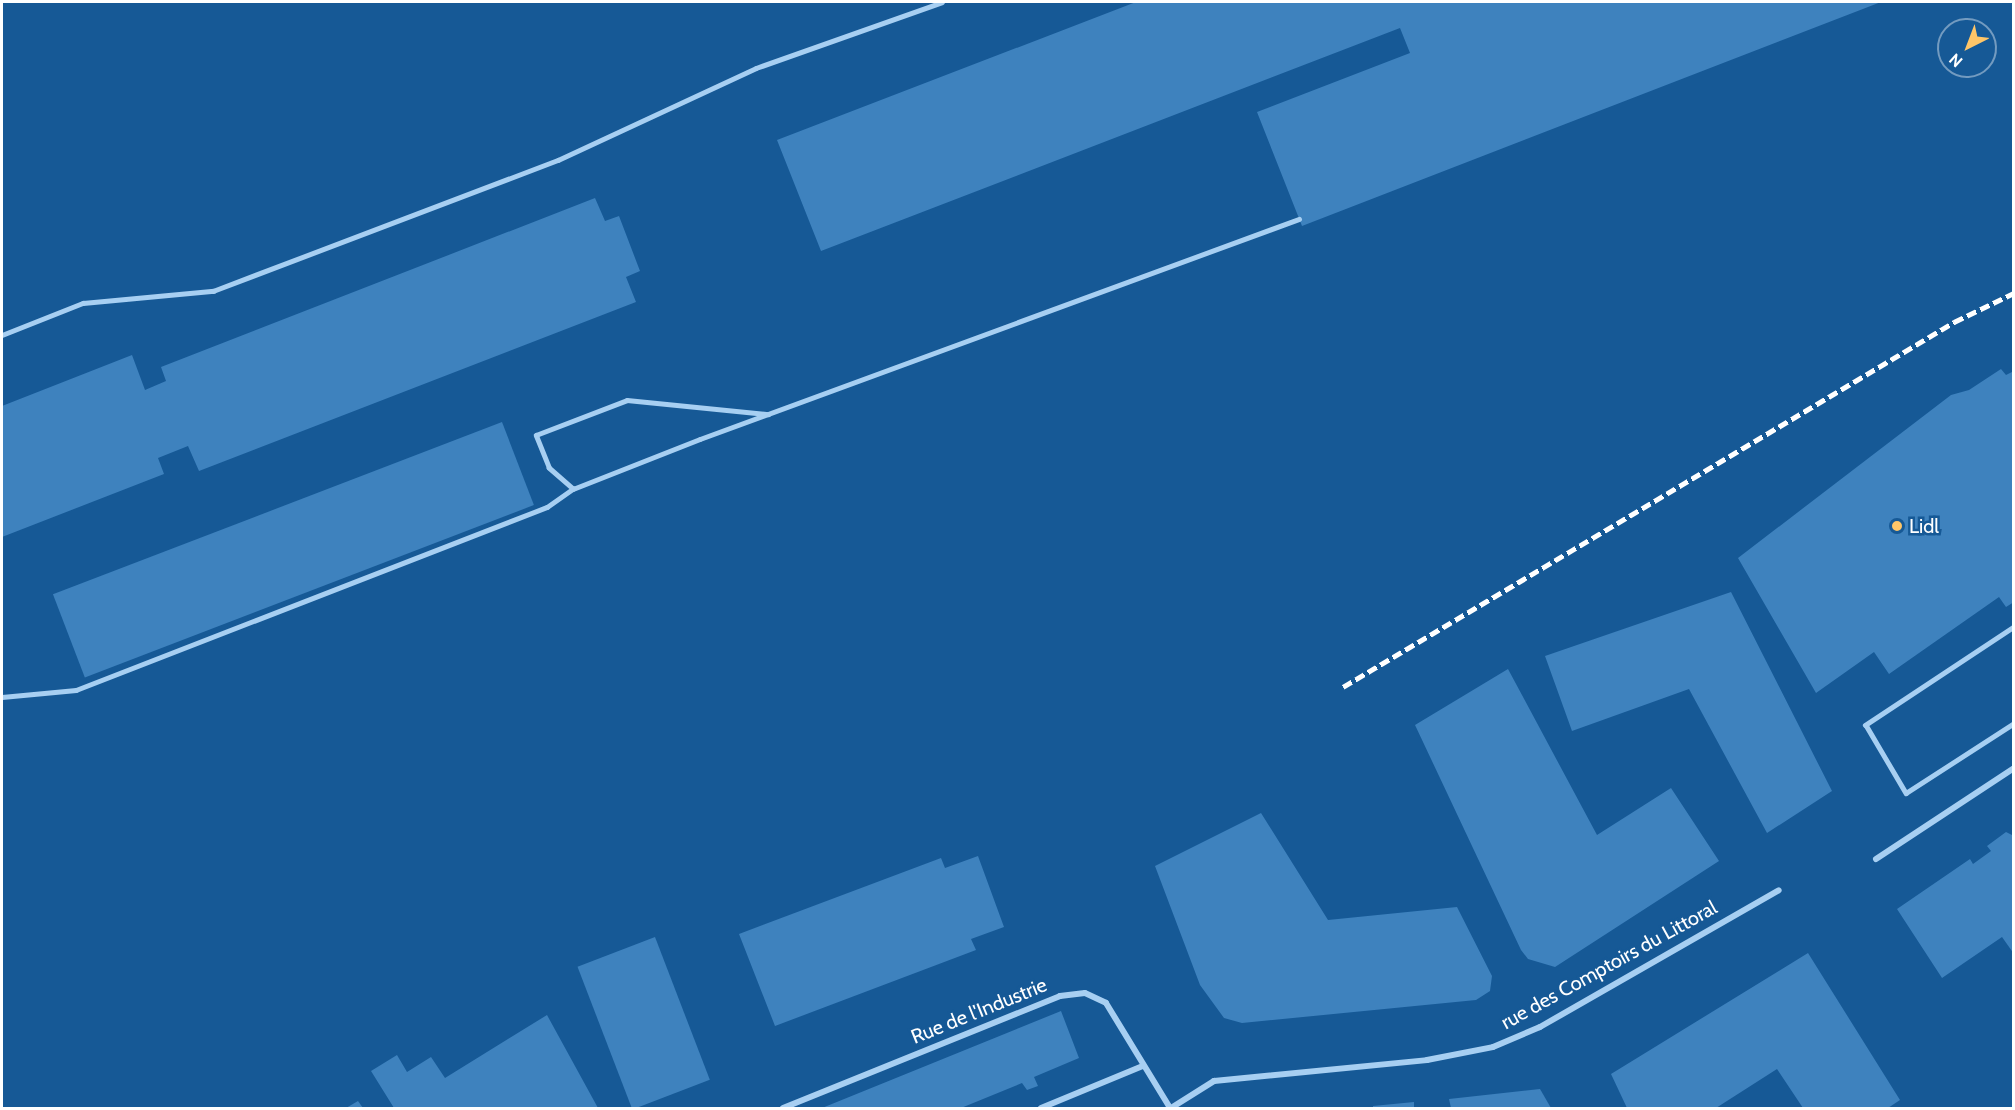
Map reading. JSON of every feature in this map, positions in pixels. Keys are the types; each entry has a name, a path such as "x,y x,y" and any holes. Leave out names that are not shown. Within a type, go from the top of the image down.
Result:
{"street":[{"path":"1876,859 2013,768"},
{"name":"rue des Comptoirs du Littoral","path":"1170,1108 1214,1081 1427,1060 1493,1047 1540,1027 1779,890"},
{"name":"Rue de l'Industrie","path":"783,1108 1060,996 1085,993 1107,1003 1170,1108"},
{"path":"1041,1108 1143,1066"}],"lane":[{"path":"2,335 83,303 213,291 558,160 756,68 942,2"},
{"path":"2,697 76,690 547,507 573,489 1299,219"},
{"path":"573,489 549,468 536,435 627,400 770,414"},
{"path":"2013,627 1866,725 1906,793 2013,723"}],"building":[{"path":"1136,2 1881,2 1302,226 1257,112 1410,53 1400,28 821,251 777,140"},
{"path":"595,198 605,221 619,216 640,271 626,277 636,302 199,471 188,446 158,458 164,474 2,537 2,406 132,355 145,390 166,381 161,367"},
{"name":"Lidl","path":"2001,369 2006,375 2014,371 2014,602 2006,607 1999,597 1889,674 1874,652 1816,693 1738,558 1951,395 1969,390"},
{"path":"502,422 534,505 85,677 53,594"},
{"path":"1731,592 1832,791 1767,833 1689,689 1572,731 1545,656"},
{"path":"1508,669 1597,835 1671,788 1719,861 1555,967 1528,959 1521,950 1415,725"},
{"path":"1261,813 1328,920 1457,907 1492,976 1490,991 1476,1000 1242,1023 1224,1018 1200,985 1155,866"},
{"path":"2006,832 2014,836 2014,954 2002,937 1942,978 1897,909 1970,859 1973,864 1991,851 1987,846"},
{"path":"978,856 1004,927 971,939 976,950 775,1026 739,934 941,858 945,868"},
{"path":"655,937 710,1080 632,1108 578,967"},
{"path":"1808,953 1900,1100 1888,1108 1803,1108 1777,1069 1716,1108 1627,1108 1611,1074"},
{"path":"1061,1011 1079,1058 1034,1077 1038,1086 1027,1090 1022,1083 961,1108 822,1108"},
{"path":"547,1015 598,1108 394,1108 371,1071 397,1055 407,1072 431,1057 445,1078"},
{"path":"1540,1089 1551,1108 1451,1108 1449,1099"},
{"path":"358,1101 363,1108 346,1108"},
{"path":"1414,1102 1414,1108 1373,1108 1373,1106"}],"railway":[{"path":"1343,687 1954,322 2014,293"}],"place":[{"name":"Lidl","path":"1897,526"}]}
